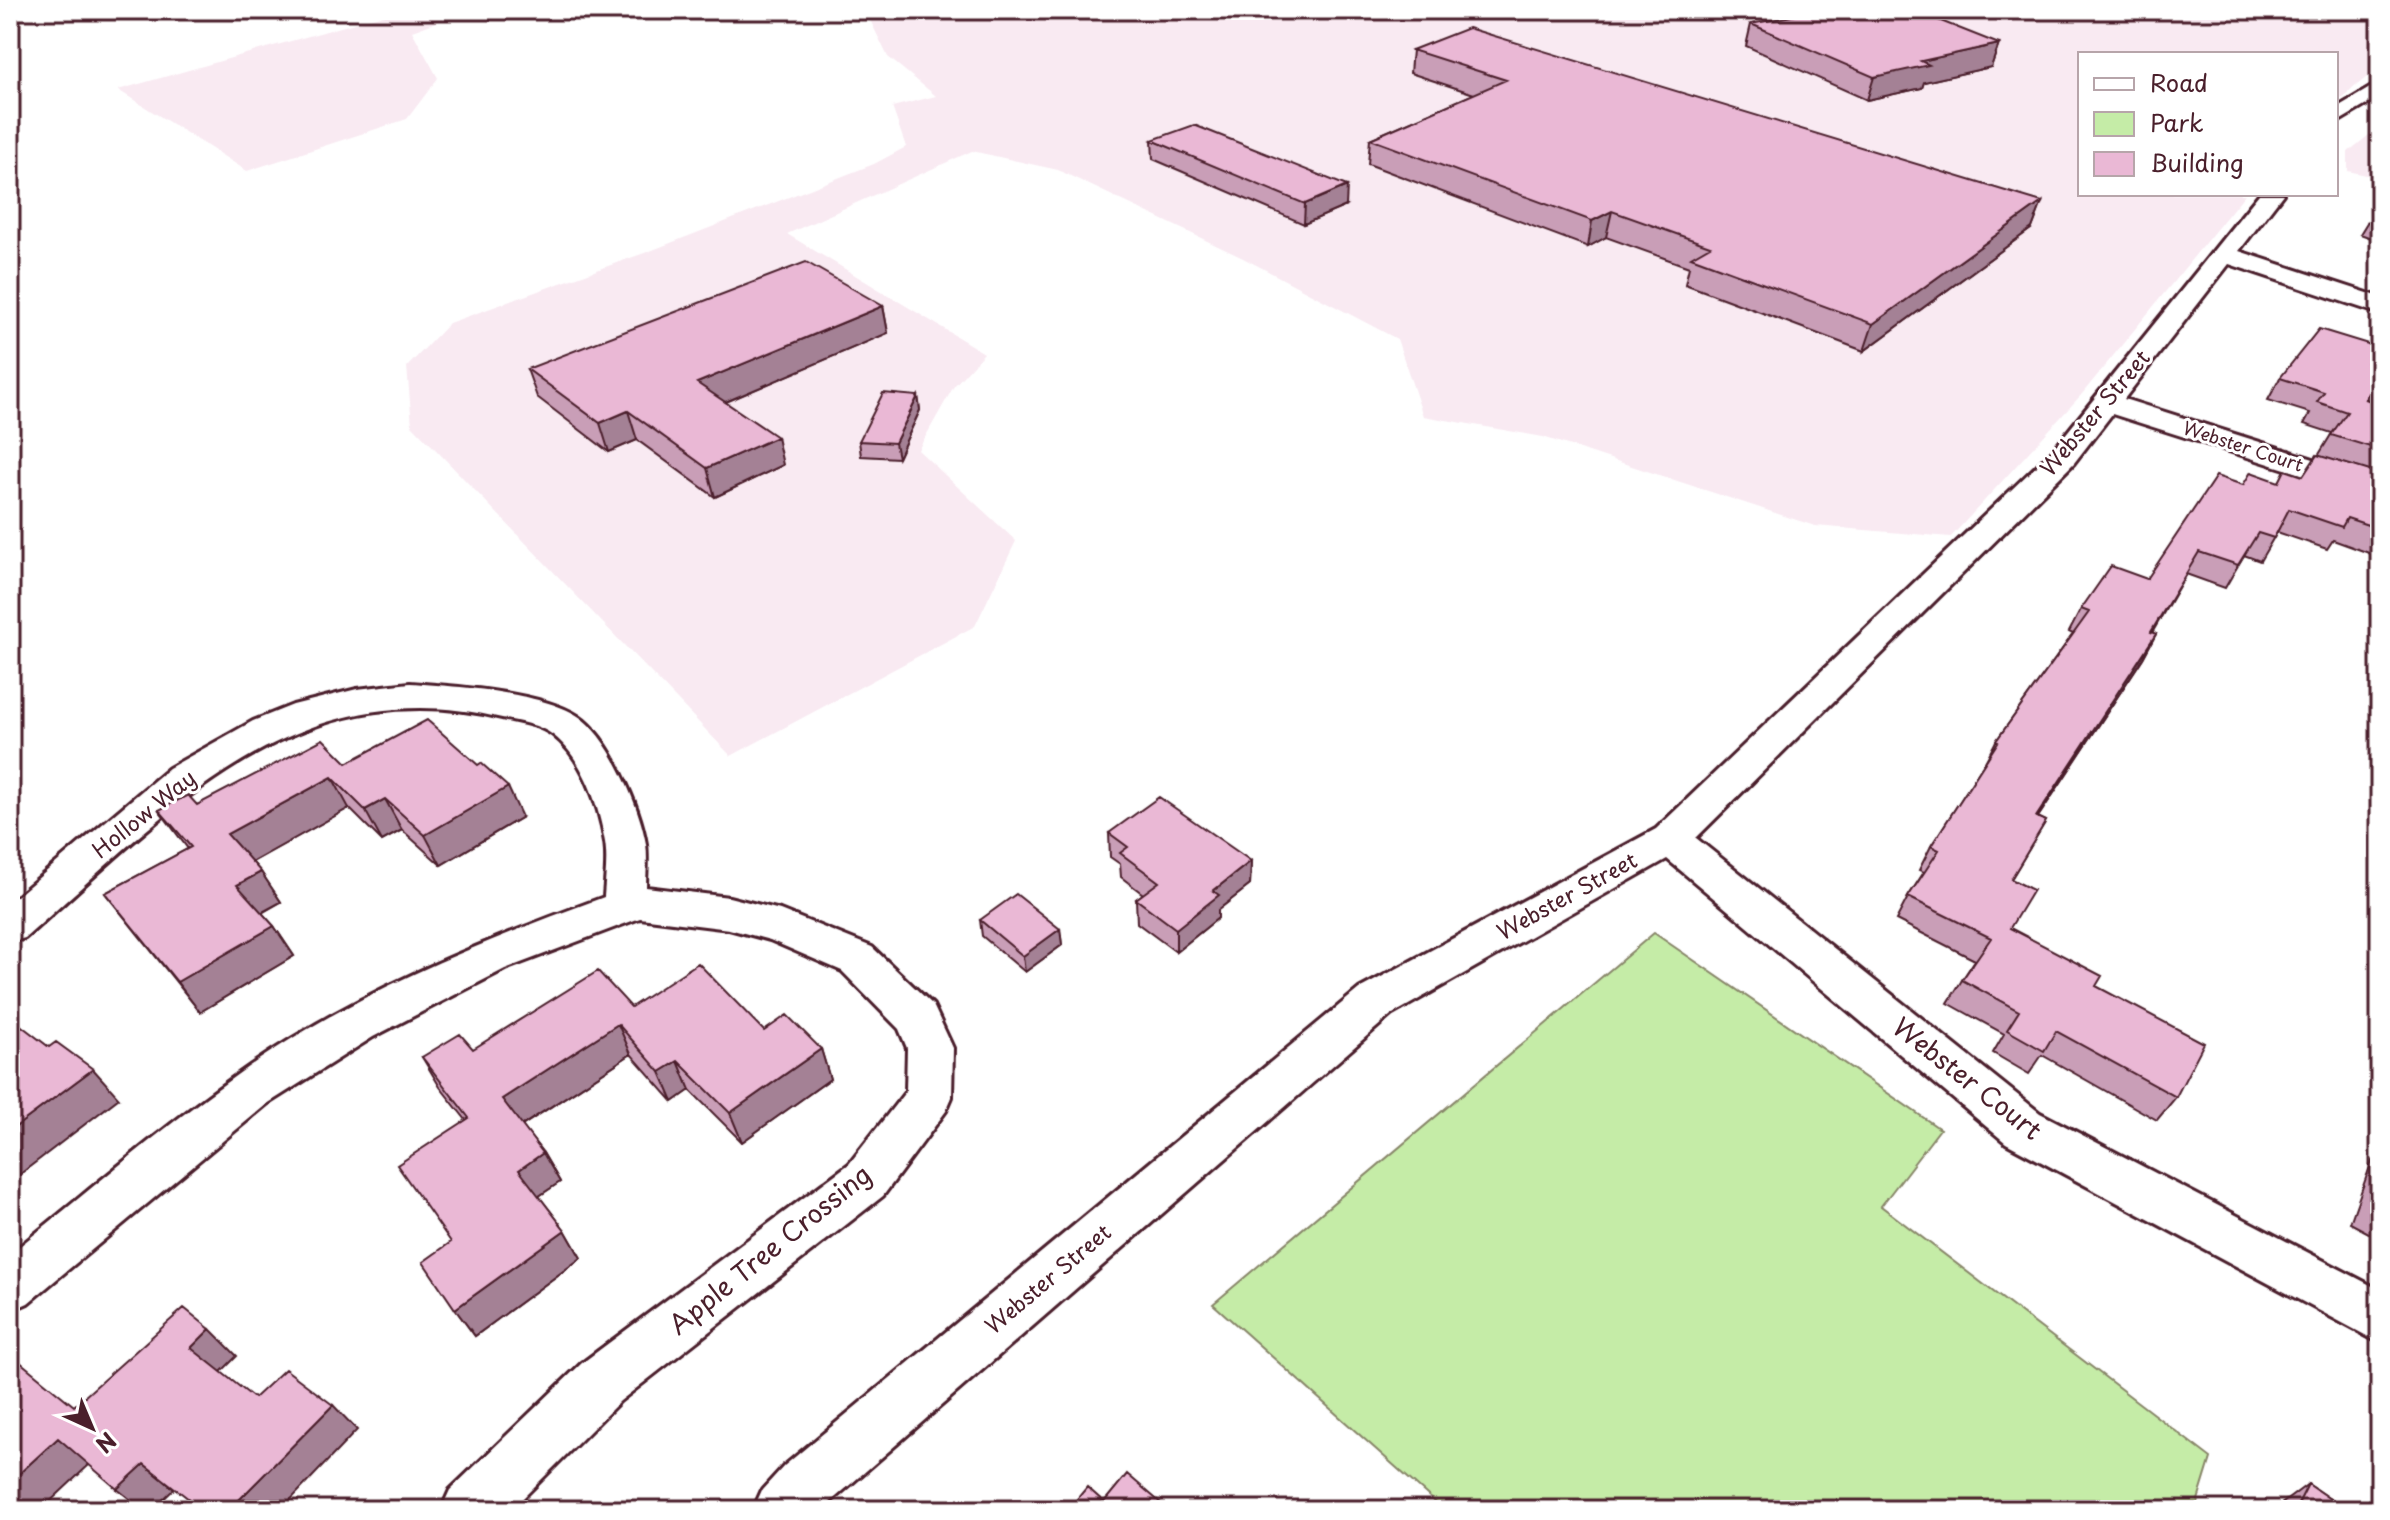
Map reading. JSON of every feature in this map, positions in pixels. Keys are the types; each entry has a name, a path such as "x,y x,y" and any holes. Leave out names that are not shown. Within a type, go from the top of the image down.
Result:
{"street":[{"path":"2338,116 2380,88"},
{"name":"Webster Street","path":"803,1502 1375,1002 1670,839 2063,457 2269,196"},
{"path":"2222,253 2352,294 2380,306"},
{"path":"2352,294 2380,287"},
{"name":"Webster Court","path":"2107,403 2380,490"},
{"name":"Hollow Way","path":"10,926 183,778 266,730 306,714 357,701 410,695 477,700 552,718 568,727 597,763 612,794 626,845 625,907"},
{"name":"Webster Court","path":"1670,839 2023,1128 2380,1318"},
{"name":"Apple Tree Crossing","path":"10,1286 251,1090 357,1024 490,957 636,902 729,913 780,926 857,959 917,1018 930,1048 929,1097 866,1180 601,1382 470,1510"}],"shaded area":[{"path":"401,10 470,10 412,31 438,78 407,119 247,171 118,90"},
{"path":"876,10 2380,10 2380,74 2367,77 2338,100 2338,52 2078,52 2078,196 2243,196 2082,394 1951,537 1815,526 1543,437 1423,416 1397,339 1243,258 1058,170 972,151 787,234 984,353 954,386 918,450 1016,541 975,626 731,756 412,425 407,367 449,323 650,251 874,164 906,147 892,107 936,96 888,57 871,22"},
{"path":"2380,126 2380,178 2348,171 2348,152"}],"green space":[{"path":"1654,933 1940,1129 1881,1206 2211,1458 2195,1510 1444,1510 1213,1304"}],"building":[{"path":"1822,10 1913,10 1999,44 1921,61 1929,65 1874,77 1751,24"},
{"path":"1468,28 2042,202 1873,324 1691,257 1710,246 1612,211 1592,221 1370,139 1506,80 1412,50"},
{"path":"1194,125 1347,186 1305,204 1152,140"},
{"path":"2380,213 2380,225 2368,221"},
{"path":"806,262 883,306 697,383 777,437 707,468 628,411 600,423 527,369"},
{"path":"2319,329 2378,347 2367,362 2380,374 2380,378 2365,399 2380,404 2380,450 2331,435 2347,412 2317,402 2324,392 2280,378"},
{"path":"883,393 918,396 895,443 859,441"},
{"path":"2317,455 2380,474 2380,529 2347,518 2342,527 2289,509 2274,538 2258,533 2238,565 2199,552 2151,632 2156,634 2036,817 2046,821 2011,879 2033,890 2010,928 2102,976 2096,986 2204,1043 2176,1097 2056,1031 2044,1051 2007,1030 2019,1011 1962,980 1991,938 1908,897 1939,850 1931,846 1996,741 2089,612 2081,609 2111,566 2147,579 2216,476 2243,485 2251,472 2279,482 2285,470 2303,476"},
{"path":"427,720 508,787 425,835 385,799 365,810 332,777 227,834 261,872 237,885 274,926 177,982 105,893 191,847 159,810 188,795 197,805 323,739 347,763"},
{"path":"1159,797 1251,861 1213,891 1219,895 1176,929 1136,899 1159,882 1120,853 1128,847 1109,833"},
{"path":"1016,894 1060,929 1023,956 980,920"},
{"path":"698,963 764,1031 787,1015 821,1049 730,1113 678,1061 660,1072 618,1024 502,1099 543,1153 519,1170 565,1230 455,1309 423,1262 451,1242 397,1165 469,1118 422,1057 460,1034 473,1049 598,971 631,1007"},
{"path":"10,1017 49,1047 56,1042 93,1069 10,1131"},
{"path":"2380,1182 2380,1204 2373,1201"},
{"path":"184,1308 210,1329 191,1348 254,1398 285,1369 333,1405 229,1510 203,1510 144,1464 117,1489 58,1438 10,1482 10,1360 14,1357 74,1406"},
{"path":"1127,1474 1169,1510 1068,1510 1087,1487 1104,1502"},
{"path":"2308,1484 2346,1510 2295,1510"},
{"path":"1200,1505 1216,1510 1199,1510"}]}
